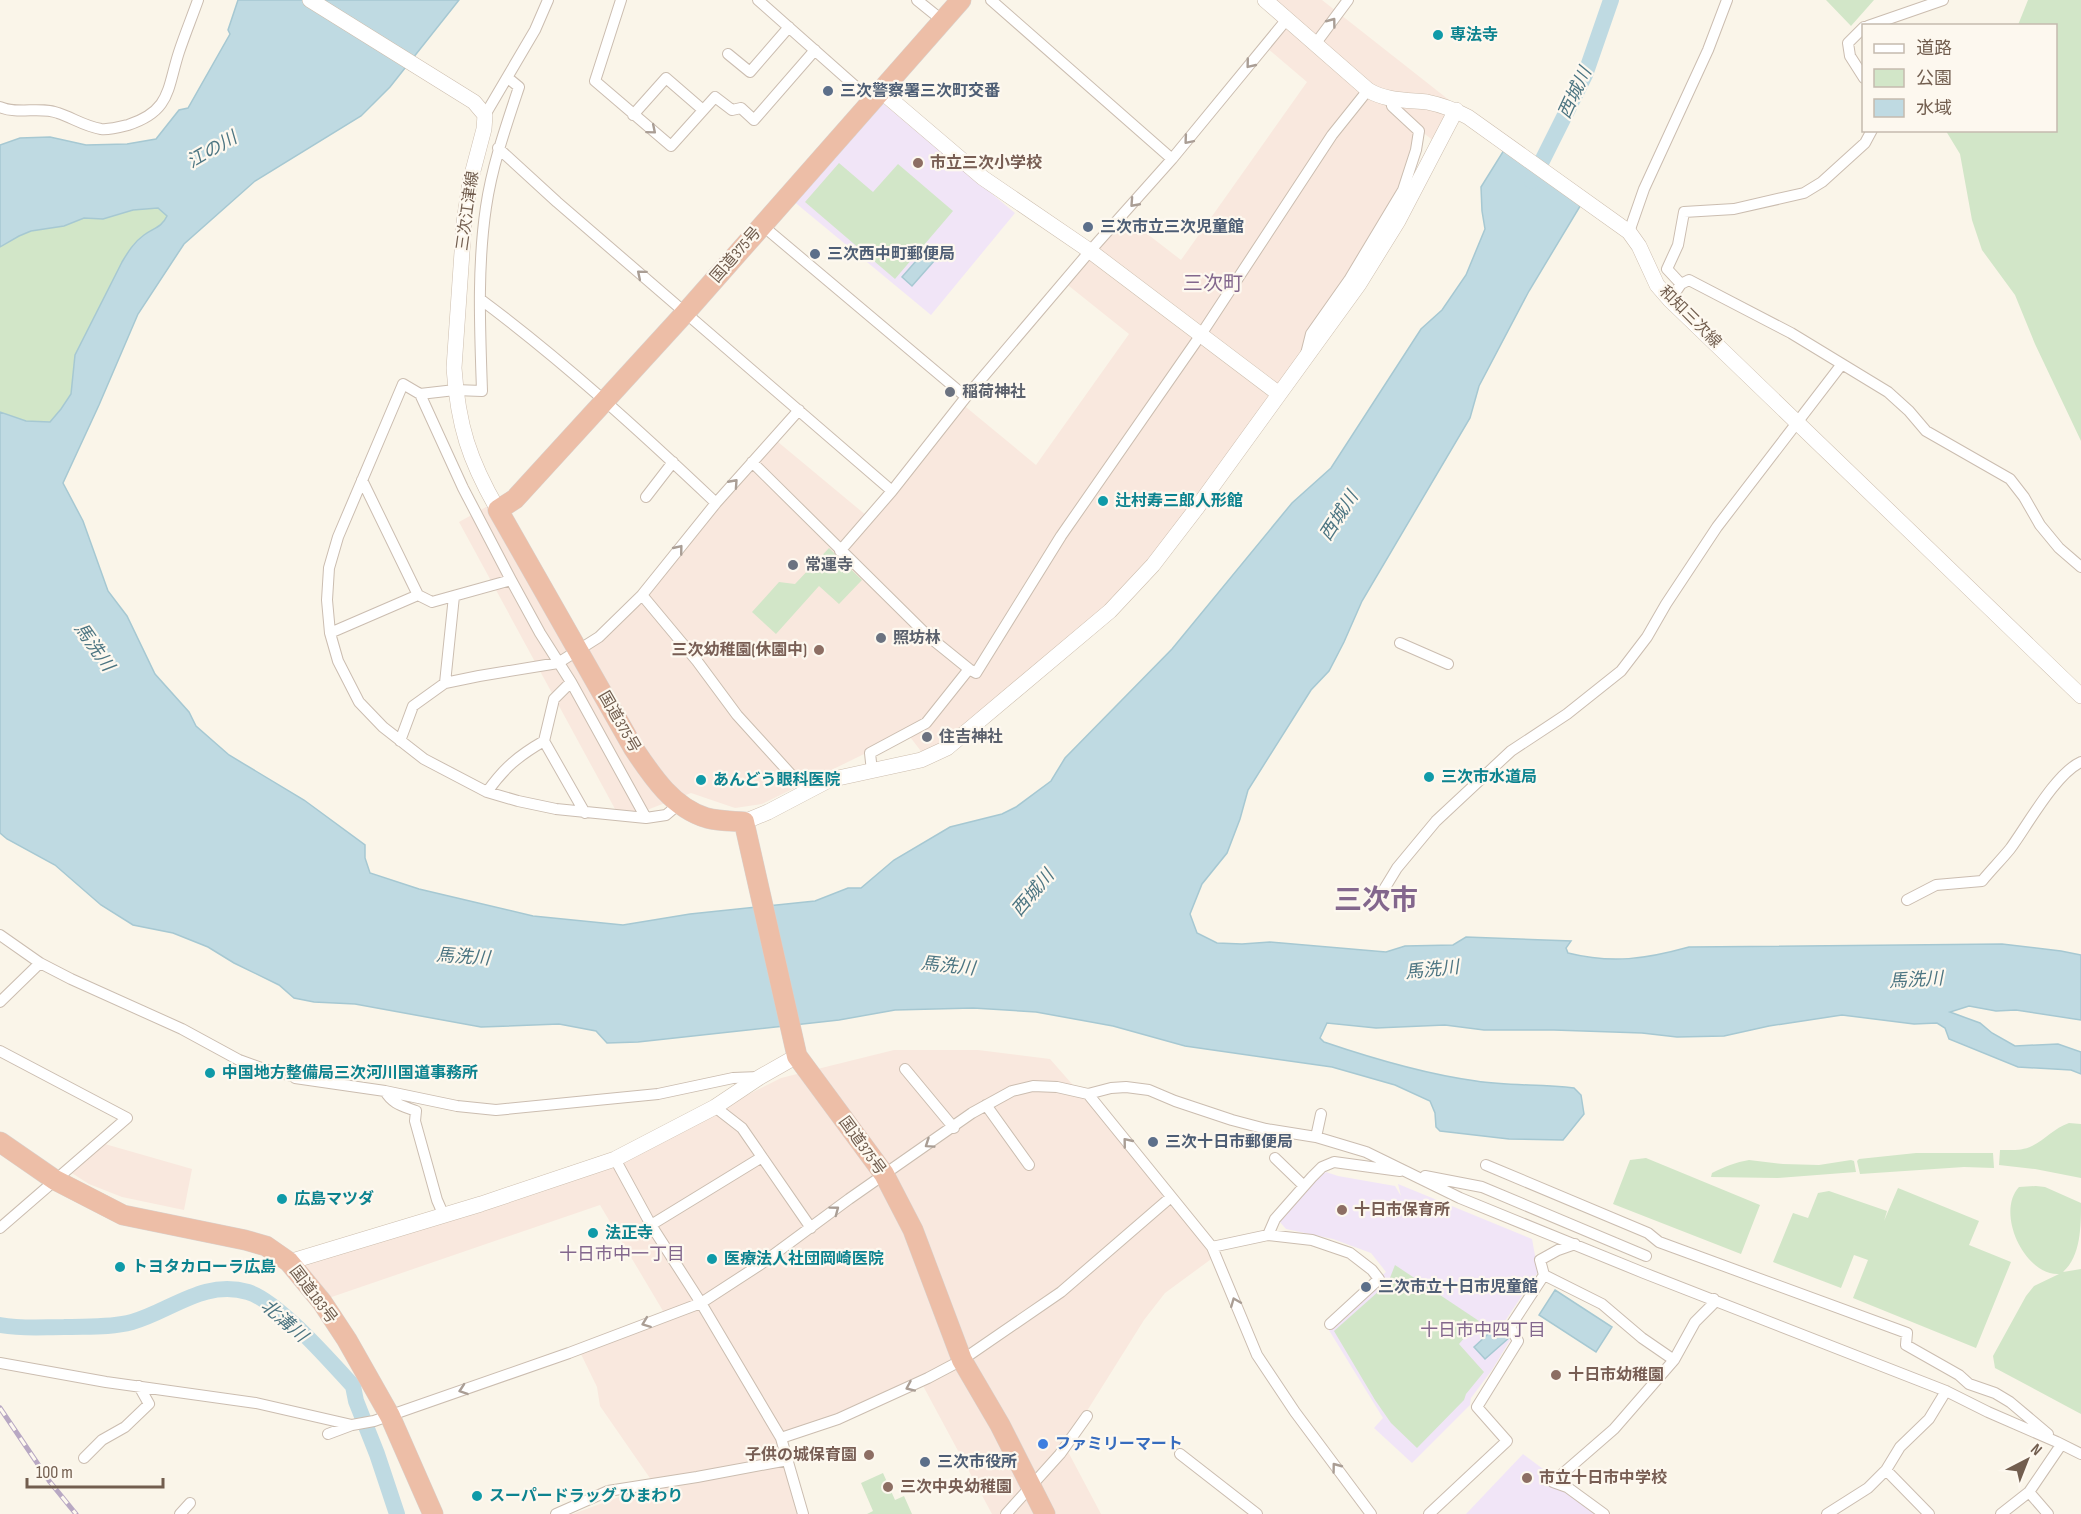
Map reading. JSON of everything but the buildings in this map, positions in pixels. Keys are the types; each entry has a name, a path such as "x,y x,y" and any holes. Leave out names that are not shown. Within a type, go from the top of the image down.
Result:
{"highway":[{"name":"国道375号","path":"961,0 604,403 515,499 498,510 634,749 655,780 679,804 706,817 746,830 794,1047 884,1174 913,1230 962,1360 1000,1425 1045,1514"},
{"name":"国道183号","path":"0,1142 55,1180 123,1215 245,1240 266,1246 289,1262 322,1302 340,1330 382,1418 433,1514"}],"street":[{"path":"0,107 30,111 44,109 60,113 79,123 104,129 122,127 142,120 154,113 170,90 181,48 198,0"},
{"path":"310,0 468,98 482,109 485,115"},
{"path":"485,115 535,30 548,0"},
{"path":"621,0 595,81 671,146 715,97 732,110 741,108 754,120 815,50"},
{"path":"758,0 815,50 983,178 1090,251 1278,394"},
{"path":"917,0 943,21"},
{"path":"992,0 1172,159"},
{"name":"和知三次線","path":"1265,0 1377,96 1428,103 1456,110 1623,228 1639,246 1657,285 1670,300 2081,696"},
{"path":"1316,43 1348,0"},
{"path":"1623,228 1644,189 1705,59 1727,0"},
{"path":"1874,24 1943,0"},
{"path":"840,551 966,397 1172,159 1287,19"},
{"path":"728,54 750,72 789,27"},
{"path":"1862,28 1848,43 1850,56 1862,76"},
{"path":"420,394 455,390 482,391 480,299 486,207 498,148 519,87 508,78"},
{"path":"633,115 666,78 703,110"},
{"path":"752,462 927,635 976,673 1061,536 1200,336 1332,135 1368,90"},
{"path":"1304,360 1311,334 1349,280 1403,190 1416,150 1419,130 1392,106 1391,99"},
{"path":"746,830 768,812 829,780 921,760 947,748 1110,611 1153,565 1197,509 1359,284 1398,221 1456,110"},
{"name":"三次江津線","path":"485,115 484,129 470,182 464,223 454,368 455,390 462,429 470,457 498,510"},
{"path":"1681,284 1666,269 1678,245 1684,212 1734,209 1804,193 1822,182 1864,143 1871,132"},
{"path":"498,148 557,202 892,490"},
{"path":"763,226 966,397"},
{"path":"1670,300 1681,284 1689,280 1791,333 1887,392 1909,411 1926,431 2010,479 2024,497 2040,525 2059,548 2081,567"},
{"path":"480,299 556,360 673,462 716,503"},
{"path":"1381,897 1397,868 1445,814 1511,752 1567,714 1621,671 1647,637 1717,527 1842,364"},
{"path":"646,818 571,682 511,580 463,488 420,394 404,384 338,537 329,568 327,600 330,633 338,661 359,702 383,727 424,759 487,792 518,801 585,813 646,818 666,815 679,804"},
{"path":"400,741 413,706 445,683 479,675 558,663 600,637 642,595 716,503 799,410"},
{"path":"646,497 673,462"},
{"path":"362,480 418,595 432,602 511,580"},
{"path":"330,633 418,595"},
{"path":"642,595 697,661 737,715 806,791"},
{"path":"445,683 454,596"},
{"path":"1400,643 1449,664"},
{"path":"872,771 870,753 926,723 969,669"},
{"path":"571,682 554,699 544,741 585,813"},
{"path":"487,792 501,772 520,755 544,741"},
{"path":"1906,900 1936,885 1982,881 2009,850 2046,797 2073,765 2081,762"},
{"path":"0,935 40,963 182,1029 239,1060 267,1070"},
{"path":"0,1002 40,963"},
{"path":"289,1262 444,1216 615,1159 715,1107 759,1077 794,1047"},
{"path":"0,1050 127,1118 0,1228"},
{"path":"905,1069 954,1128"},
{"path":"295,1078 385,1091 420,1100 496,1110 658,1094 733,1078 759,1077"},
{"path":"328,1434 355,1424 382,1418 558,1357 701,1303 761,1264 884,1174 986,1105 1012,1092 1033,1086 1057,1087 1088,1094 1118,1088 1149,1090 1175,1101 1255,1126 1316,1137 1366,1152 1460,1198 1946,1391 2081,1454"},
{"path":"385,1091 388,1098 396,1104 416,1111 415,1121 437,1200 444,1216"},
{"path":"1088,1094 1212,1247 1214,1257 1230,1288 1257,1355 1295,1412 1371,1514"},
{"path":"986,1105 1029,1165"},
{"path":"715,1107 742,1128 811,1228"},
{"path":"1316,1137 1321,1114"},
{"path":"651,1225 762,1157"},
{"path":"1275,1158 1304,1186"},
{"path":"615,1159 651,1225 701,1303 781,1438 803,1514"},
{"path":"1268,1235 1275,1220 1304,1186 1322,1167 1334,1161 1482,1187 1646,1256"},
{"path":"1486,1165 1648,1233 1659,1242 1907,1333 1906,1345 1959,1375 1969,1384 1995,1393 2010,1402 2059,1443"},
{"path":"781,1438 838,1419 962,1360 1061,1292 1171,1197"},
{"path":"1212,1247 1268,1235 1312,1240 1350,1253 1380,1279 1330,1324"},
{"path":"1429,1514 1507,1442 1478,1407 1518,1341 1510,1327 1544,1275 1540,1260 1575,1244"},
{"path":"1544,1275 1602,1304 1642,1338 1674,1360"},
{"path":"1604,1514 1566,1487 1553,1482 1614,1429 1674,1360 1695,1322 1713,1304 1714,1299"},
{"path":"0,1362 256,1403 355,1424"},
{"path":"84,1458 102,1440 125,1427 149,1404 140,1386"},
{"path":"1829,1514 1868,1488 1886,1470 1900,1447 1929,1419 1946,1391"},
{"path":"1006,1514 1060,1454 1087,1416"},
{"path":"2001,1514 2029,1492 2059,1443"},
{"path":"1180,1454 1257,1514"},
{"path":"556,1514 608,1491 697,1478 788,1460"},
{"path":"1886,1470 1929,1514"},
{"path":"2029,1492 2048,1514"},
{"path":"180,1514 190,1503"}],"shaded area":[{"path":"1273,0 1322,0 1463,111 1444,149 1421,131 1411,171 1319,341 1142,579 927,759 907,733 762,804 735,808 691,793 621,820 459,522 495,502 579,651 621,615 772,437 867,516 961,403 1036,465 1129,334 1064,282 1124,216 1181,260 1307,82 1267,48 1292,17"},
{"path":"879,100 1015,213 931,315 792,200"},
{"path":"894,1050 978,1050 1050,1059 1201,1231 1214,1257 1165,1293 1144,1320 1065,1446 1101,1514 992,1514 921,1382 783,1440 801,1514 573,1514 654,1484 600,1406 597,1387 579,1350 666,1316 600,1205 317,1302 297,1263 614,1162 781,1078"},
{"path":"98,1142 192,1169 184,1210 122,1197 89,1184 67,1170"},
{"path":"1326,1172 1395,1186 1401,1196 1398,1184 1532,1239 1538,1272 1505,1321 1515,1332 1492,1370 1471,1398 1470,1405 1412,1463 1374,1428 1383,1418 1327,1327 1386,1272 1371,1253 1333,1239 1286,1229 1279,1221"},
{"name":"市立十日市中学校","path":"1523,1454 1603,1514 1466,1514"}],"green space":[{"path":"1826,0 1874,0 1851,26"},
{"path":"2028,0 2081,0 2081,441 2035,344 2015,295 1982,250 1972,220 1960,154 1947,132 2057,132 2057,24 2018,24"},
{"path":"839,163 873,192 898,164 953,211 895,279 805,202"},
{"path":"159,208 168,216 160,225 137,241 122,262 75,355 71,394 61,409 50,422 26,421 0,412 0,247 31,231 64,226 84,218 103,219 133,210"},
{"path":"829,548 862,580 839,604 819,586 776,634 752,612 779,582 795,584"},
{"path":"2069,1123 2081,1124 2081,1178 1999,1165 2000,1150 2028,1148"},
{"path":"1916,1153 1993,1153 1994,1168 1964,1167 1860,1174 1857,1161 1859,1159"},
{"path":"1646,1158 1760,1205 1741,1254 1613,1204 1630,1160"},
{"path":"1749,1160 1819,1165 1851,1160 1854,1161 1856,1172 1778,1178 1711,1177 1712,1173 1735,1163"},
{"path":"2019,1187 2045,1187 2081,1203 2077,1249 2063,1272 2081,1269 2081,1414 1995,1368 1993,1356 2026,1296 2034,1286 2059,1274 2047,1272 2035,1265 2017,1241 2012,1226 2010,1212 2012,1198"},
{"path":"1898,1188 1979,1221 1969,1245 2011,1262 1976,1348 1853,1298 1868,1260 1854,1255 1841,1288 1773,1262 1793,1213 1808,1218 1818,1193 1829,1191 1887,1211 1884,1221"},
{"path":"1395,1265 1479,1321 1459,1344 1484,1372 1466,1394 1464,1400 1417,1448 1391,1423 1334,1331 1388,1283"},
{"path":"883,1473 895,1500 904,1496 912,1514 867,1514 873,1511 861,1483"}],"water":[{"path":"238,0 459,0 390,87 361,116 255,181 184,244 138,314 63,483 83,521 108,591 127,616 155,674 189,712 196,726 229,755 304,800 365,845 365,858 370,873 419,889 533,916 623,925 690,914 815,901 848,888 861,888 894,860 950,827 1002,814 1016,807 1051,781 1065,758 1172,649 1292,503 1331,468 1421,329 1442,310 1466,275 1485,229 1481,187 1504,150 1582,203 1529,291 1479,386 1470,418 1362,601 1329,671 1311,690 1248,790 1227,853 1202,884 1190,914 1197,933 1217,943 1270,942 1386,952 1405,946 1453,945 1466,937 1571,941 1566,948 1568,953 1614,959 1658,955 1689,947 2002,944 2061,951 2081,955 2081,1020 2016,1010 1996,1011 1969,1006 1950,1012 1980,1023 2015,1046 2058,1044 2081,1052 2081,1074 2071,1070 2018,1067 1949,1039 1945,1028 1937,1023 1914,1024 1842,1015 1769,1026 1724,1036 1677,1037 1642,1033 1484,1030 1445,1025 1376,1028 1327,1023 1320,1038 1324,1042 1380,1060 1476,1081 1574,1088 1581,1095 1584,1114 1563,1140 1509,1139 1440,1131 1436,1127 1435,1113 1430,1101 1395,1085 1332,1067 1185,1046 1113,1026 1036,1012 973,1008 895,1010 839,1020 638,1042 607,1043 596,1031 559,1024 481,1027 355,1004 314,1002 294,998 279,985 234,963 208,947 173,933 133,925 101,905 55,865 0,833 0,412 26,421 50,422 71,394 75,355 122,262 137,241 160,225 167,216 158,208 133,210 103,219 84,218 64,226 31,231 0,247 0,145 20,138 50,137 86,145 127,144 156,139 179,110 188,108 230,34 228,30"},
{"path":"924,252 934,261 912,286 902,277"},
{"path":"1555,1290 1612,1327 1596,1352 1539,1315"},
{"path":"1499,1324 1510,1337 1485,1359 1474,1347"}],"waterway":[{"name":"西城川","path":"1532,181 1585,75 1611,0"},
{"name":"北溝川","path":"0,1325 32,1328 124,1324 202,1293 232,1289 248,1292 289,1319 353,1386 356,1401 397,1514"}],"tunnel":[{"path":"267,1070 295,1078"}],"railway":[{"path":"0,1408 50,1482 76,1514"}],"place":[{"name":"専法寺","path":"1438,35"},
{"name":"三次警察署三次町交番","path":"828,91"},
{"name":"市立三次小学校","path":"918,163"},
{"name":"三次市立三次児童館","path":"1088,227"},
{"name":"三次西中町郵便局","path":"815,254"},
{"name":"稲荷神社","path":"950,392"},
{"name":"辻村寿三郎人形館","path":"1103,501"},
{"name":"常運寺","path":"793,565"},
{"name":"照坊林","path":"881,638"},
{"name":"三次幼稚園(休園中)","path":"819,650"},
{"name":"住吉神社","path":"927,737"},
{"name":"三次市水道局","path":"1429,777"},
{"name":"あんどう眼科医院","path":"701,780"},
{"name":"中国地方整備局三次河川国道事務所","path":"210,1073"},
{"name":"三次十日市郵便局","path":"1153,1142"},
{"name":"広島マツダ","path":"282,1199"},
{"name":"十日市保育所","path":"1342,1210"},
{"name":"法正寺","path":"593,1233"},
{"name":"医療法人社団岡崎医院","path":"712,1259"},
{"name":"トヨタカローラ広島","path":"120,1267"},
{"name":"三次市立十日市児童館","path":"1366,1287"},
{"name":"十日市幼稚園","path":"1556,1375"},
{"name":"ファミリーマート","path":"1043,1444"},
{"name":"子供の城保育園","path":"869,1455"},
{"name":"三次市役所","path":"925,1462"},
{"name":"市立十日市中学校","path":"1527,1478"},
{"name":"三次中央幼稚園","path":"888,1487"},
{"name":"スーパードラッグ ひまわり","path":"477,1496"}],"district":[{"name":"三次町","path":"1213,284"},
{"name":"三次市","path":"1376,900"},
{"name":"十日市中一丁目","path":"622,1254"},
{"name":"十日市中四丁目","path":"1483,1330"}],"water label":[{"name":"江の川","path":"212,150"},
{"name":"馬洗川","path":"94,647"},
{"name":"馬洗川","path":"463,957"},
{"name":"馬洗川","path":"948,966"},
{"name":"馬洗川","path":"1432,970"},
{"name":"馬洗川","path":"1916,980"}]}
